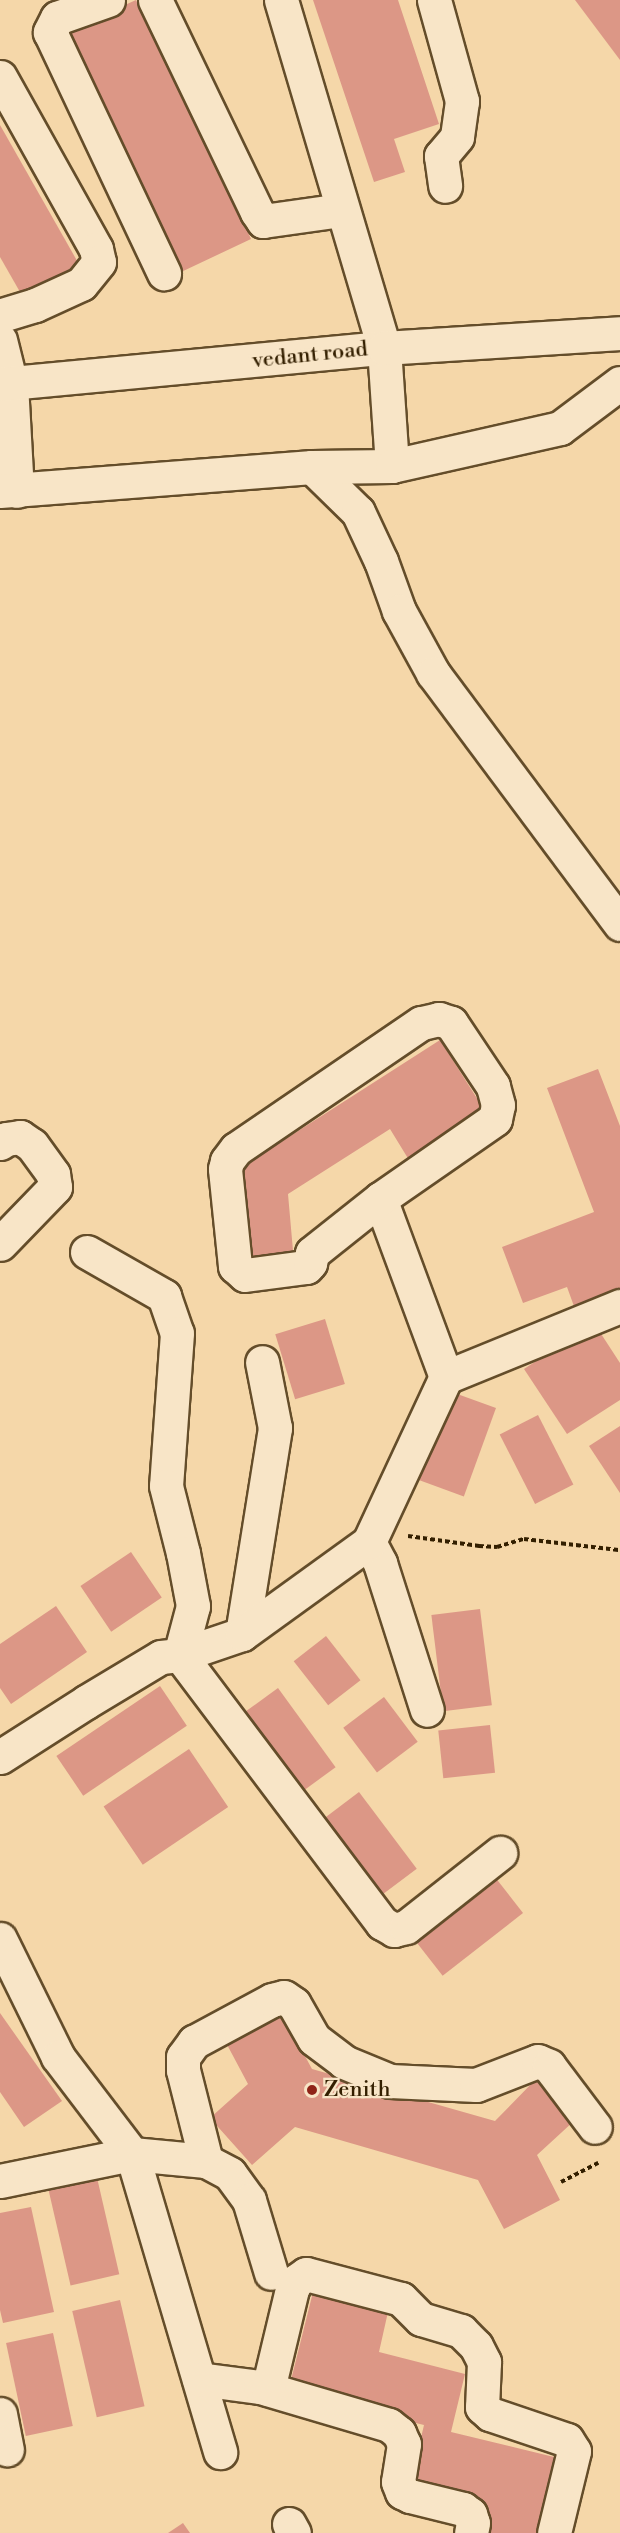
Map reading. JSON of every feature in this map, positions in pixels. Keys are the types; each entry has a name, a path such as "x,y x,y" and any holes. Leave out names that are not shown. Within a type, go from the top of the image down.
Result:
{"street":[{"path":"108,0 57,18 50,32 164,273"},
{"path":"155,0 263,221 341,210"},
{"path":"281,0 341,210 384,348 392,466"},
{"path":"434,0 462,101 457,137 441,156 445,186"},
{"path":"0,77 96,249 99,262 81,284 35,305 0,316"},
{"name":"vedant road","path":"6,384 384,348 620,333"},
{"path":"0,340 6,384 8,491 312,467 392,466 561,428 620,383"},
{"path":"312,467 358,512 381,561 399,611 433,673 620,924"},
{"path":"439,1019 451,1023 493,1086 498,1105 495,1119 380,1199 312,1253 310,1263 306,1267 245,1275 235,1266 225,1169 227,1161 236,1149 421,1023 439,1019"},
{"path":"0,1143 20,1137 32,1146 53,1174 55,1186 0,1244"},
{"path":"380,1199 446,1377"},
{"path":"87,1252 164,1296 177,1333 166,1486 183,1553 193,1606 180,1655"},
{"path":"4,1747 161,1657 180,1655 242,1634 371,1537 446,1377 620,1306"},
{"path":"242,1634 275,1428 262,1362"},
{"path":"371,1537 427,1710"},
{"path":"180,1655 382,1923 394,1930 406,1927 500,1854"},
{"path":"0,1939 58,2057 132,2154 220,2452"},
{"path":"206,2161 183,2070 183,2057 194,2042 272,2000 284,1997 294,2004 314,2039 344,2062 390,2081 476,2085 538,2061 549,2066 595,2127"},
{"path":"0,2181 132,2154 206,2161 230,2174 249,2200 271,2273"},
{"path":"268,2389 296,2281 306,2274 400,2300 421,2319 461,2331 476,2346 484,2362 482,2407 490,2414 567,2440 573,2451 554,2533"},
{"path":"199,2379 268,2389 389,2425 399,2433 404,2444 398,2482 402,2492 463,2509 470,2514 474,2523 471,2533"},
{"path":"0,2414 7,2449"}],"path":[{"path":"371,1537 497,1547 524,1539 618,1550"},
{"path":"561,2182 600,2162"}],"building":[{"path":"136,0 174,81 219,167 251,239 179,273 63,33"},
{"path":"313,0 398,0 439,124 394,139 405,172 374,182"},
{"path":"575,0 620,0 620,60"},
{"path":"0,125 80,266 24,299 0,257"},
{"path":"440,1040 485,1111 409,1160 390,1129 288,1194 294,1262 249,1266 239,1169"},
{"path":"598,1069 620,1126 620,1291 575,1309 567,1287 523,1303 502,1247 594,1212 547,1088"},
{"path":"325,1319 345,1384 295,1399 275,1334"},
{"path":"594,1323 620,1363 620,1400 567,1434 524,1369"},
{"path":"449,1391 496,1408 464,1496 417,1479"},
{"path":"538,1415 573,1484 535,1504 500,1435"},
{"path":"620,1426 620,1493 589,1446"},
{"path":"131,1552 162,1598 111,1632 80,1586"},
{"path":"56,1606 87,1652 11,1704 0,1688 0,1644"},
{"path":"480,1609 492,1705 443,1711 431,1615"},
{"path":"326,1636 360,1680 328,1705 294,1661"},
{"path":"160,1686 187,1726 83,1796 56,1756"},
{"path":"278,1688 336,1767 300,1793 242,1714"},
{"path":"384,1697 418,1742 377,1772 343,1728"},
{"path":"490,1725 495,1773 443,1778 438,1730"},
{"path":"189,1749 228,1807 143,1865 104,1807"},
{"path":"359,1792 417,1869 378,1898 321,1821"},
{"path":"491,1872 523,1913 443,1976 411,1935"},
{"path":"280,2010 312,2069 495,2121 536,2079 574,2121 537,2155 560,2200 504,2229 478,2180 295,2127 252,2165 210,2118 248,2084 224,2039"},
{"path":"0,2013 62,2101 24,2127 0,2092"},
{"path":"95,2169 119,2274 71,2285 46,2180"},
{"path":"31,2207 54,2312 3,2323 0,2310 0,2213"},
{"path":"315,2284 390,2303 379,2352 465,2374 451,2432 554,2457 536,2533 480,2533 487,2504 410,2484 424,2425 288,2392"},
{"path":"120,2300 145,2406 97,2417 72,2311"},
{"path":"53,2333 73,2426 26,2436 6,2343"},
{"path":"183,2523 190,2533 168,2533"}],"place":[{"name":"Zenith","path":"312,2090"}]}
